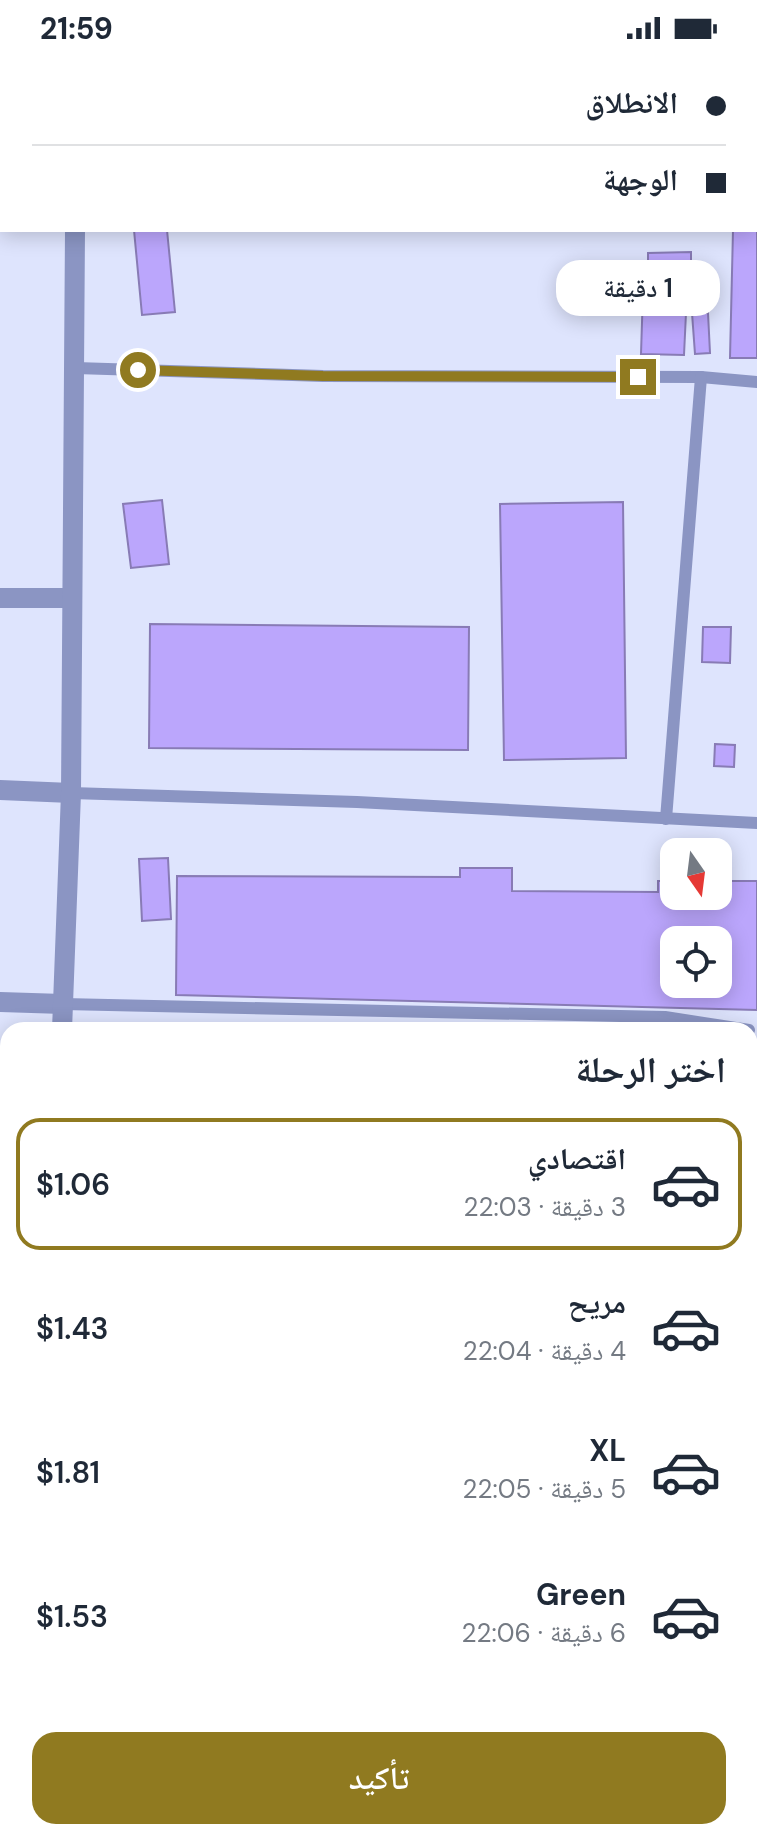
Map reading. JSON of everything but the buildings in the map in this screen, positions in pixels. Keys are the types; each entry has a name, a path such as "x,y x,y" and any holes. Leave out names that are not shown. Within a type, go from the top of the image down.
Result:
{"street":[{"path":"62,1022 71,793 75,232"},
{"path":"0,598 71,598"},
{"path":"0,790 71,793"},
{"path":"0,1002 63,1004"},
{"path":"0,1753 0,1839"}],"lane":[{"path":"76,368 323,376 701,377 757,382"},
{"path":"666,819 701,377"},
{"path":"71,793 357,802 757,823"},
{"path":"63,1004 665,1017 698,1022"}],"route":[{"path":"138,370 323,376 638,377"}]}
